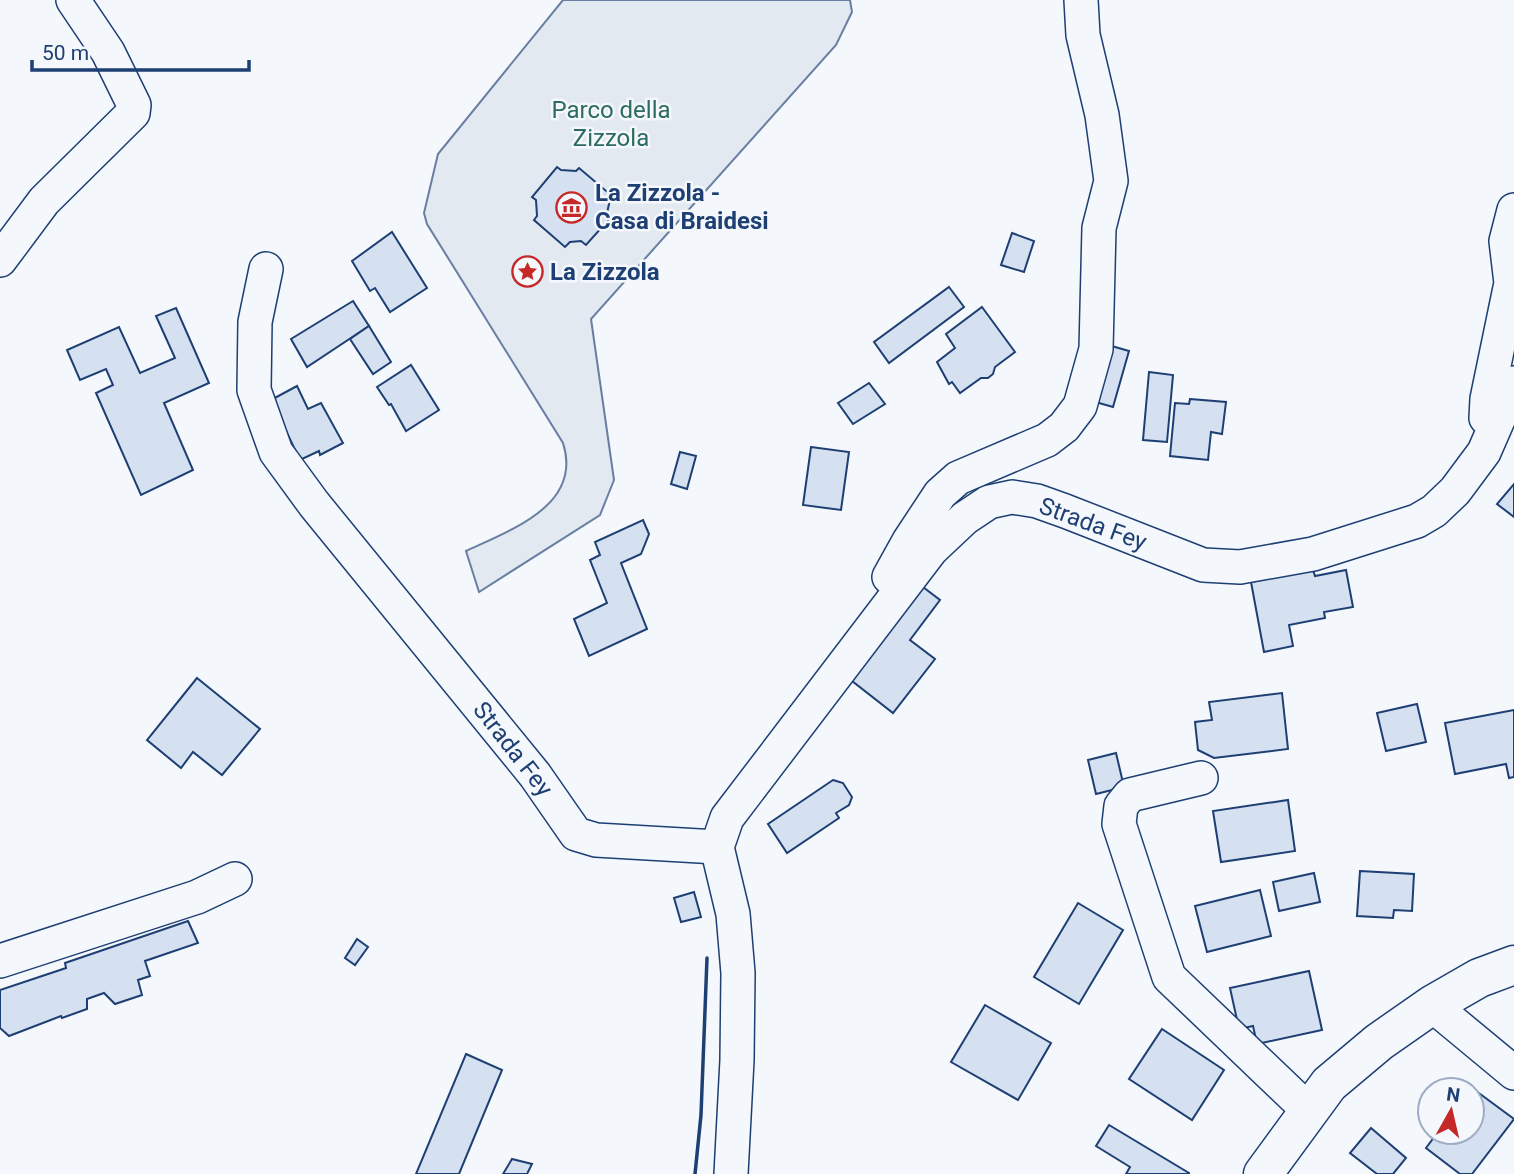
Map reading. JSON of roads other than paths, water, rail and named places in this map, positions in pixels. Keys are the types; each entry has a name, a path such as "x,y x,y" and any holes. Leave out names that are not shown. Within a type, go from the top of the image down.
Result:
{"main road":[{"path":"1263,1174 1329,1084 1379,1042 1432,1005 1479,978 1514,965"}],"street":[{"path":"0,260 44,201 133,113 134,105 108,52 73,0"},
{"path":"857,649 862,624 909,541 940,494 958,478 1047,440 1064,427 1080,406 1096,349 1099,228 1111,181 1102,115 1083,35 1081,0"},
{"path":"1484,452 1487,399 1511,284 1506,241 1514,210"},
{"name":"Strada Fey","path":"266,269 255,322 254,390 276,452 314,504 535,775 576,834 596,839 717,847 726,818 931,550 965,518 989,502 1012,497 1037,501 1203,565 1240,567 1313,554 1417,521 1434,511 1455,491 1484,452 1514,383"},
{"path":"1201,778 1130,795 1121,806 1119,824 1170,977 1308,1110"},
{"path":"717,847 733,914 738,973 731,1174"},
{"path":"0,961 197,897 235,879"},
{"path":"1432,1005 1514,1073"}],"place":[{"name":"La Zizzola - Casa di Braidesi","path":"572,207"},
{"name":"La Zizzola","path":"527,272"}],"park label":[{"name":"Parco della Zizzola","path":"611,124"}]}
